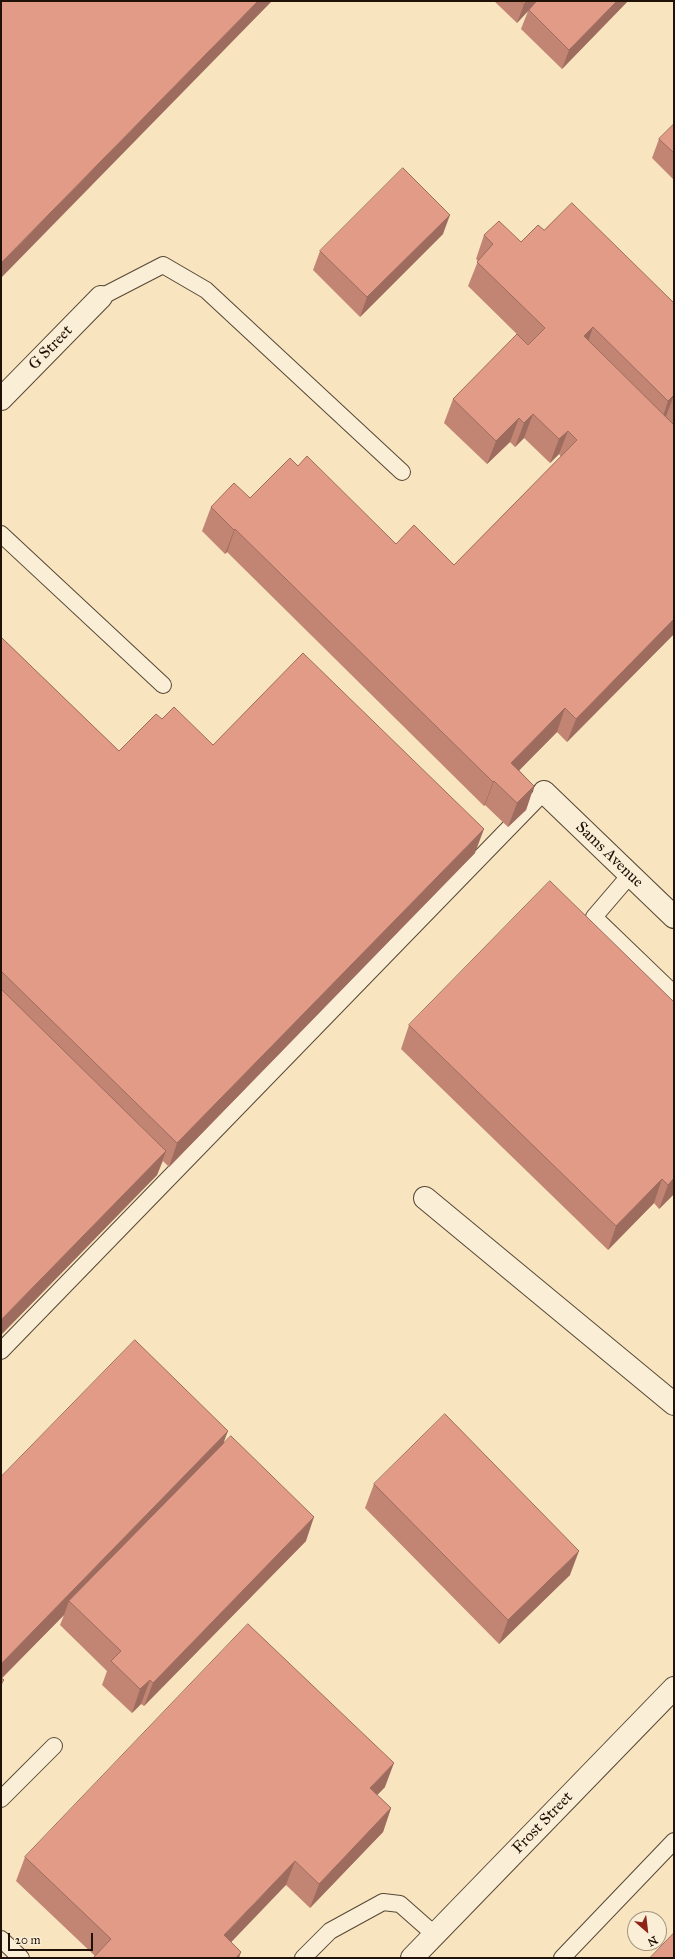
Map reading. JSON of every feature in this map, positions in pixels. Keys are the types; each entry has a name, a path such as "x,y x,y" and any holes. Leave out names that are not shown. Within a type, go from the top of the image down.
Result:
{"street":[{"name":"G Street","path":"1,399 101,297"},
{"name":"Sams Avenue","path":"544,792 674,917"},
{"path":"425,1198 674,1404"},
{"name":"Frost Street","path":"412,1958 674,1688"}],"lane":[{"path":"101,297 163,265 206,290 402,472"},
{"path":"1,534 163,685"},
{"path":"1,1351 544,792"},
{"path":"630,875 594,917 674,994"},
{"path":"1,1798 54,1746"},
{"path":"562,1958 674,1841"},
{"path":"303,1958 330,1930 383,1902 400,1904 434,1934"},
{"path":"1,1939 21,1958"}],"building":[{"path":"1,1 258,1 1,263"},
{"path":"537,1 617,1 569,50 529,10"},
{"path":"674,124 674,153 659,139"},
{"path":"403,168 450,215 367,297 320,251"},
{"path":"572,203 674,303 674,395 668,401 593,327 584,336 674,425 674,619 576,719 565,708 511,763 534,786 517,803 494,781 493,782 211,507 234,483 250,498 290,458 298,466 307,456 396,544 414,525 454,565 577,440 568,431 559,439 533,414 524,423 519,418 496,441 453,399 517,334 528,345 545,328 477,262 493,244 484,235 499,221 521,242 538,225 544,230"},
{"path":"1,637 119,751 156,714 162,719 174,707 213,745 303,653 484,829 177,1143 1,971"},
{"path":"550,881 674,1002 674,1178 668,1185 662,1179 616,1226 409,1025"},
{"path":"1,989 166,1151 1,1320"},
{"path":"135,1340 228,1431 1,1664 1,1477"},
{"path":"445,1414 579,1551 508,1620 374,1484"},
{"path":"231,1436 314,1517 153,1683 150,1680 140,1689 111,1661 121,1651 69,1601"},
{"path":"248,1624 394,1763 370,1788 391,1808 319,1884 295,1861 224,1935 241,1952 236,1958 93,1958 111,1939 25,1857"},
{"path":"674,1933 674,1958 650,1958 657,1951 667,1951 667,1940"}]}
